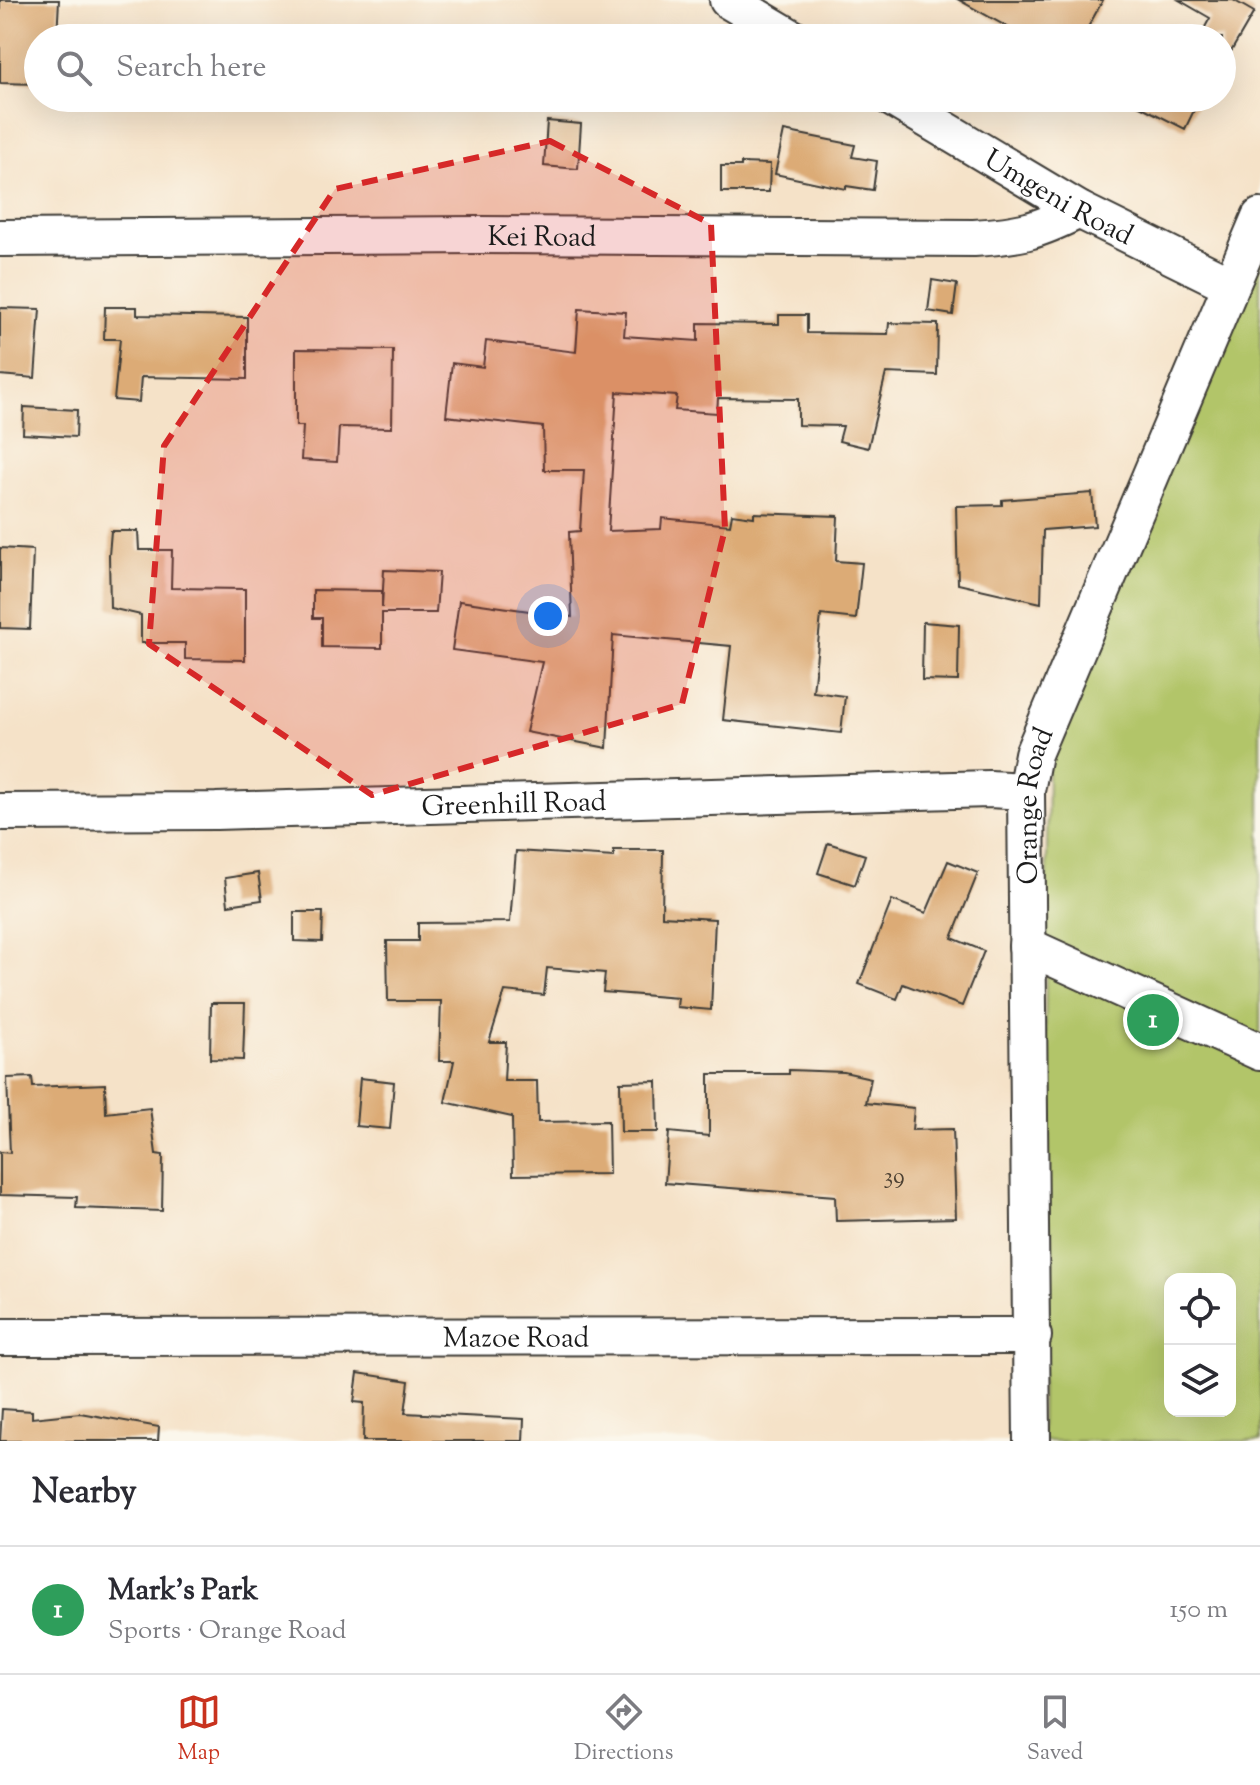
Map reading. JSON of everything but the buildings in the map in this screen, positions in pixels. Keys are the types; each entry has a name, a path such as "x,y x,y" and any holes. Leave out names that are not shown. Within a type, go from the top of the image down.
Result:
{"street":[{"path":"728,0 768,24"},
{"name":"Umgeni Road","path":"915,112 1079,210 1231,285"},
{"name":"Kei Road","path":"0,238 480,235 974,238 1012,236 1040,230 1079,210"},
{"name":"Orange Road","path":"1032,1441 1026,791 1033,754 1260,217"},
{"name":"Greenhill Road","path":"0,812 216,811 989,789 1026,791"},
{"path":"1027,946 1260,1052"},
{"name":"Mazoe Road","path":"0,1337 1033,1336"}],"highlighted area":[{"path":"550,141 711,224 725,529 682,704 372,795 149,644 164,446 335,189"}],"green space":[{"path":"1260,213 1260,1441 1041,1441 1048,762"}],"place":[{"name":"Mark's Park","path":"1153,1020"}]}
